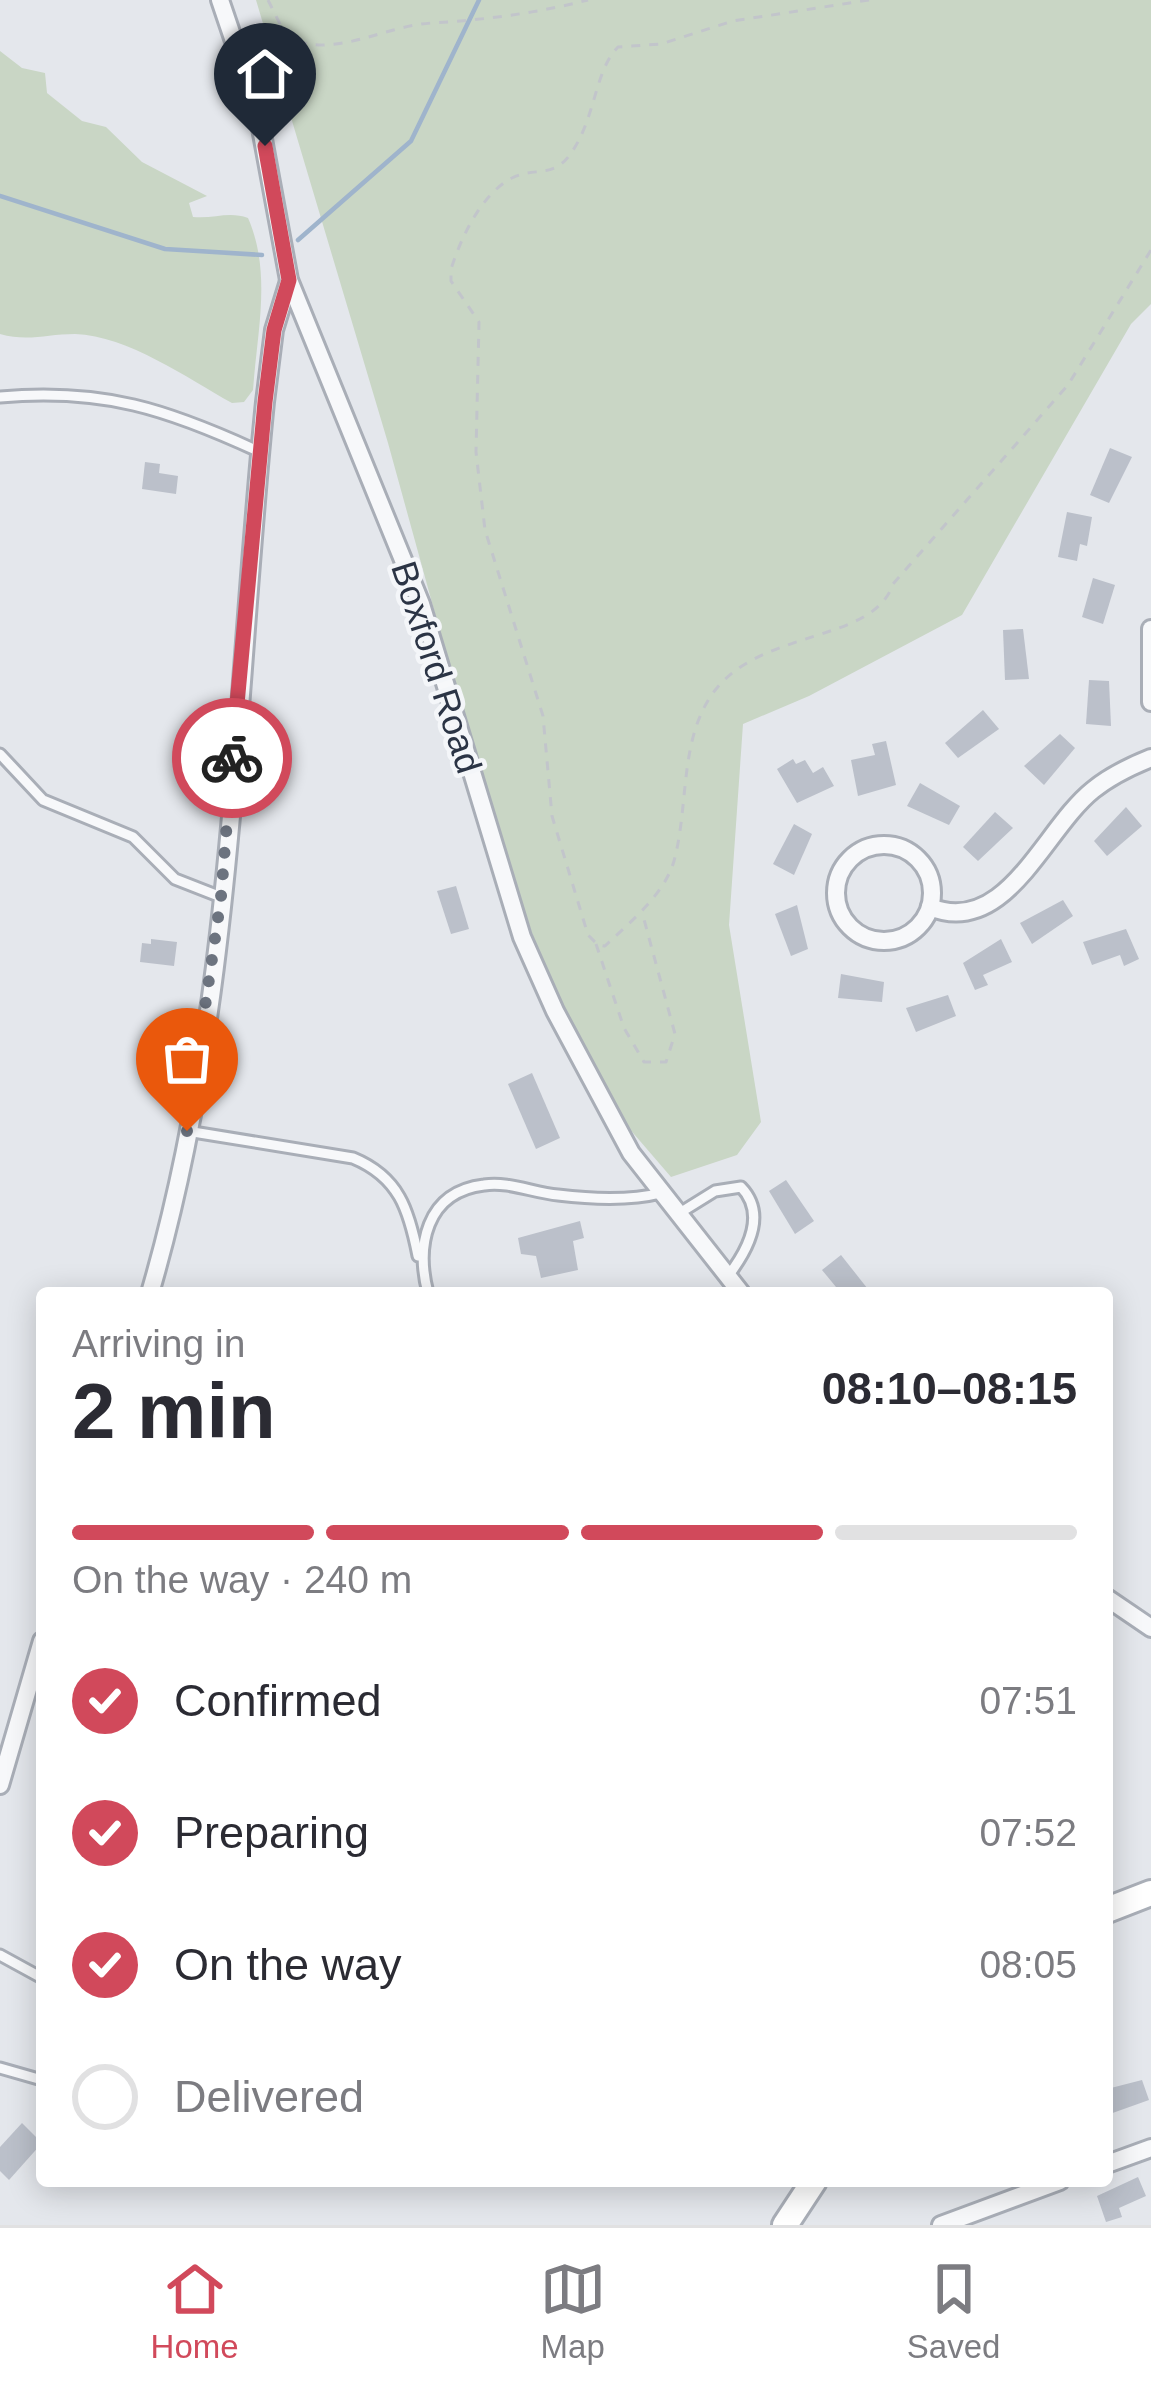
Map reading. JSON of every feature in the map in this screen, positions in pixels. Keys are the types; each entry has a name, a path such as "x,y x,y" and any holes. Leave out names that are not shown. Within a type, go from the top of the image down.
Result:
{"street":[{"name":"Boxford Road","path":"220,0 258,112 289,280 421,604 522,937 594,1088 661,1193 736,1287"},
{"path":"151,1287 187,1131 221,897 260,452 274,330 289,280"},
{"path":"1151,628 1151,702"},
{"path":"930,907 951,915 992,903 1091,791 1151,758"},
{"path":"898,847 927,870 930,907 907,936 870,940 841,916 837,879 861,850 898,847"},
{"path":"1113,1602 1151,1628"},
{"path":"0,1785 36,1662"},
{"path":"1113,1908 1151,1893"},
{"path":"1113,2162 1151,2148"},
{"path":"784,2225 810,2187"},
{"path":"941,2225 1044,2187"}],"lane":[{"path":"0,397 78,393 123,399 199,424 260,452"},
{"path":"0,754 43,800 133,837 175,879 221,897"},
{"path":"187,1131 353,1158 377,1168 401,1195 426,1287"},
{"path":"419,1258 437,1210 485,1184 558,1195 639,1198 661,1193"},
{"path":"677,1214 731,1186 741,1187 751,1198 755,1210 750,1239 728,1276"},
{"path":"0,1955 36,1975"},
{"path":"0,2068 36,2078"}],"path":[{"path":"268,0 287,38 320,47 412,26 470,24 588,0"},
{"path":"641,910 675,1034 666,1062 644,1062 632,1048 596,943 588,935 552,816 543,716 485,530 476,452 478,322 452,281 451,269 497,188 515,176 555,171 566,160 596,108 603,68 618,47 661,44 733,21 869,0"},
{"path":"596,943 605,946 641,910 673,864 696,720 716,688 782,644 857,624 876,614 893,584 1068,385 1151,250"}],"green space":[{"path":"256,0 1151,0 1151,304 1131,324 962,615 809,696 743,724 729,925 761,1122 737,1155 671,1177 609,1105 537,948 482,784 388,443"},
{"path":"0,51 22,68 45,73 47,93 82,121 106,127 142,162 207,196 189,203 193,217 248,218 259,260 261,303 253,390 244,402 232,403 116,342 75,334 29,338 0,334"}],"building":[{"path":"1110,448 1132,457 1109,503 1090,495"},
{"path":"145,462 160,464 159,473 178,476 176,494 142,489"},
{"path":"1067,512 1092,517 1087,546 1080,544 1077,561 1058,557"},
{"path":"1093,578 1115,585 1103,624 1082,617"},
{"path":"1023,629 1029,679 1005,680 1003,630"},
{"path":"1089,680 1109,681 1111,726 1086,724"},
{"path":"983,710 999,729 958,758 945,743"},
{"path":"1060,734 1075,748 1044,785 1024,766"},
{"path":"886,741 896,785 858,796 851,760 875,755 872,744"},
{"path":"793,759 796,764 805,760 813,773 823,767 834,786 797,803 777,769"},
{"path":"920,783 960,806 949,825 907,806"},
{"path":"1126,807 1142,826 1107,856 1094,841"},
{"path":"995,812 1013,828 978,861 963,847"},
{"path":"794,824 812,834 794,875 773,864"},
{"path":"456,886 469,929 451,934 437,891"},
{"path":"1063,900 1073,916 1032,944 1020,923"},
{"path":"797,905 808,949 791,956 775,914"},
{"path":"1126,929 1139,959 1124,966 1120,955 1092,965 1083,942"},
{"path":"151,939 177,942 174,966 140,962 142,943 151,944"},
{"path":"1001,939 1012,962 983,975 988,985 975,990 963,963"},
{"path":"841,974 884,982 882,1002 838,998"},
{"path":"948,995 956,1016 916,1032 906,1008"},
{"path":"532,1073 560,1138 536,1149 508,1084"},
{"path":"786,1180 814,1221 795,1234 769,1191"},
{"path":"580,1221 584,1238 573,1241 578,1270 541,1278 536,1256 521,1254 518,1238"},
{"path":"841,1255 866,1287 836,1287 822,1270"},
{"path":"1142,2080 1149,2100 1113,2113 1113,2087"},
{"path":"22,2123 36,2137 36,2150 9,2180 0,2171 0,2147"},
{"path":"1138,2177 1146,2196 1119,2208 1122,2217 1106,2222 1097,2196"}],"waterway":[{"path":"298,240 411,141 479,0"},
{"path":"0,196 165,249 262,255"}],"way so far":[{"path":"187,1131 221,897 232,758"}],"route":[{"path":"232,758 265,402 274,330 289,280 265,146"}]}
